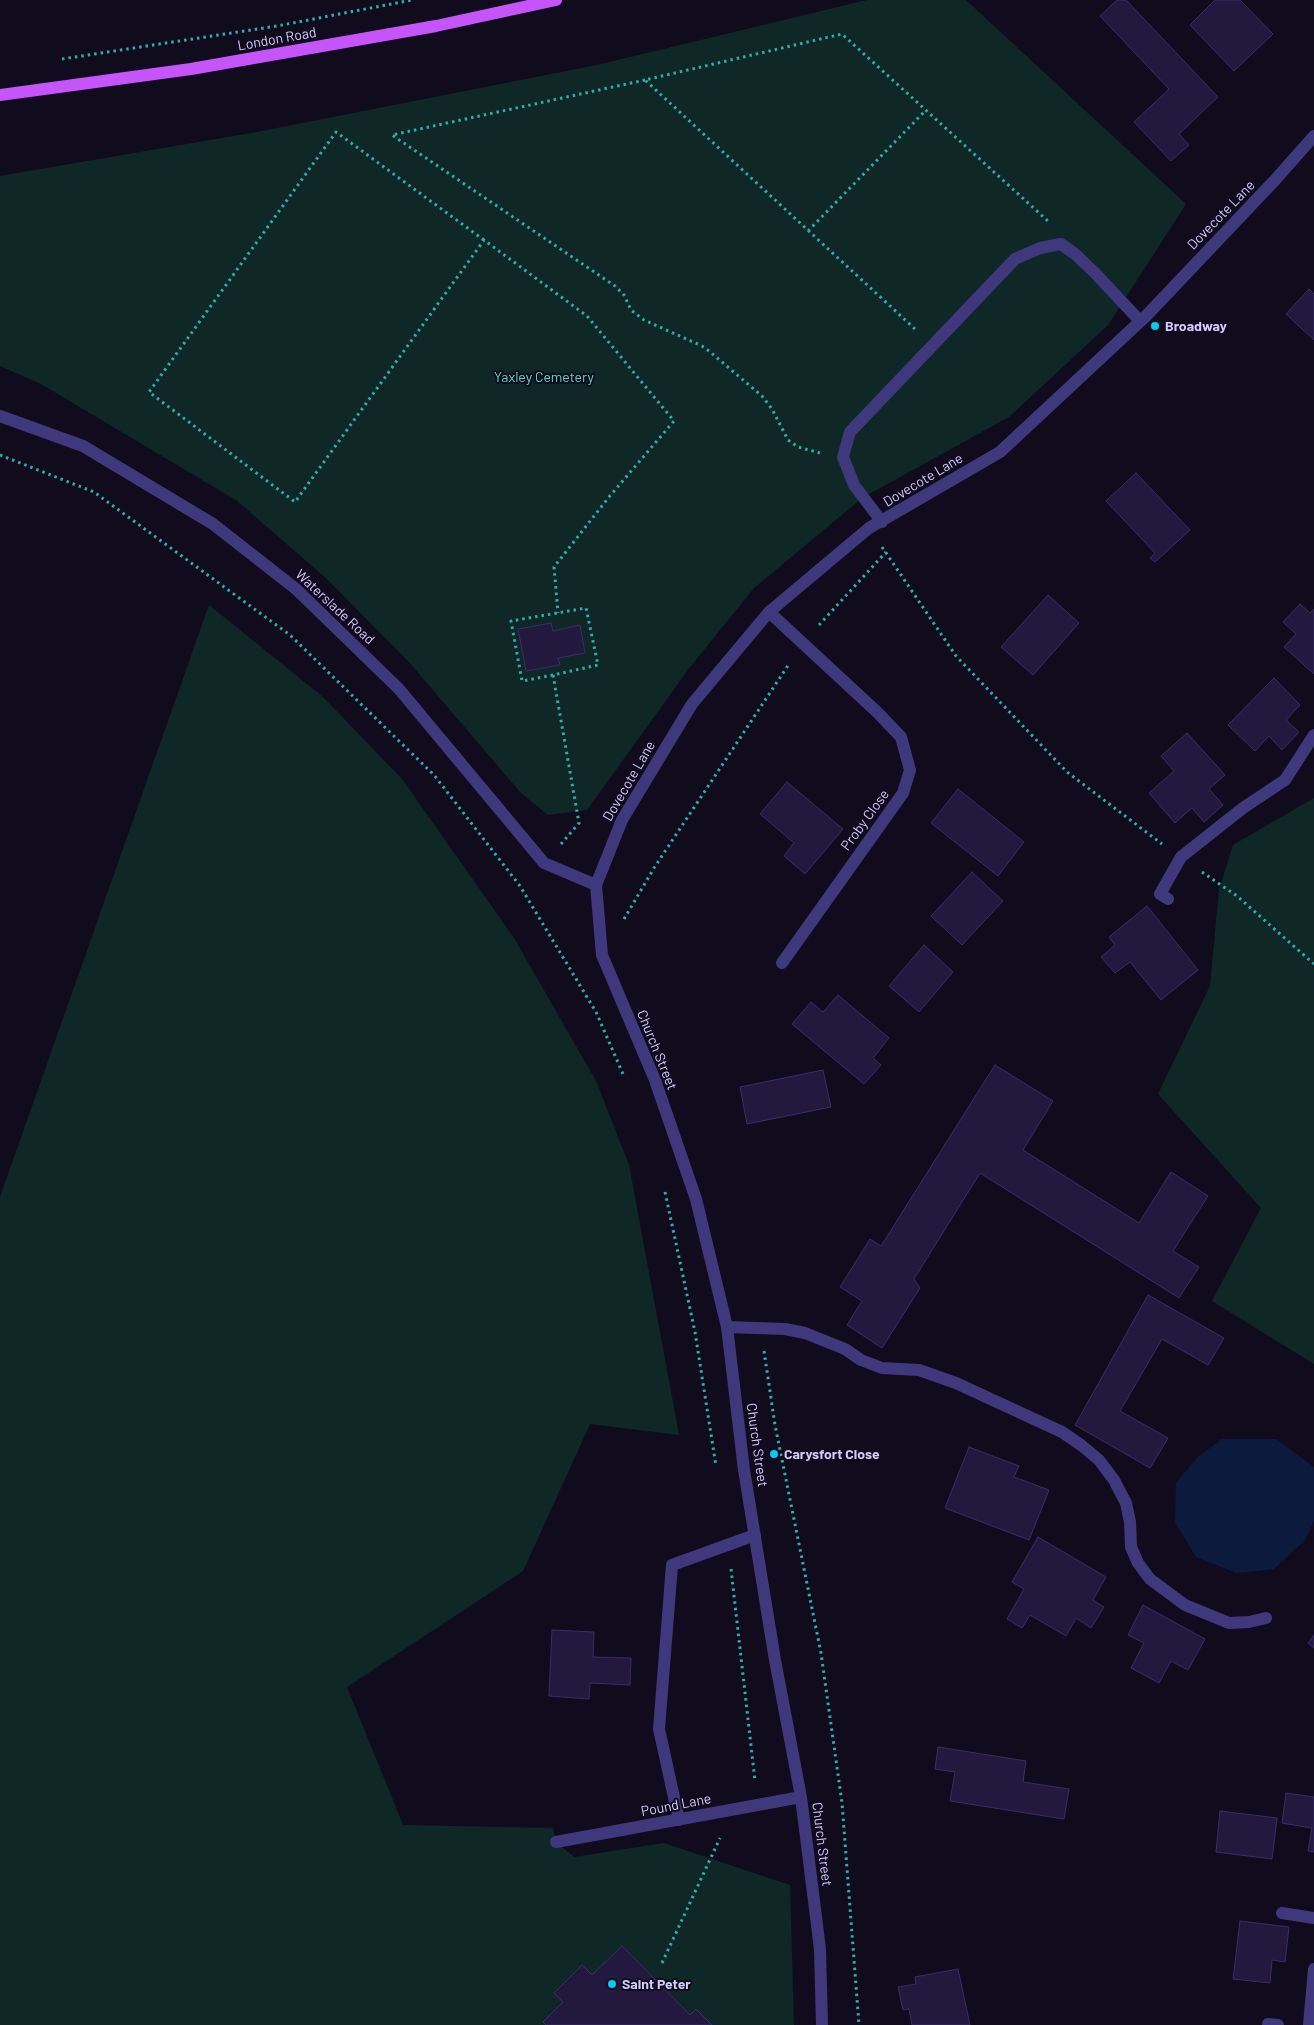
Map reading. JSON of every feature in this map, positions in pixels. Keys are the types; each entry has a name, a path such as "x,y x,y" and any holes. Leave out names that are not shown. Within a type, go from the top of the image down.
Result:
{"main road":[{"name":"London Road","path":"0,95 191,69 436,26 556,0"}],"street":[{"name":"Dovecote Lane","path":"596,885 622,820 692,704 769,612 869,528 1000,452 1140,321 1275,180 1314,136"},
{"path":"882,522 854,485 843,457 850,432 1015,259 1040,248 1061,244 1075,254 1140,321"},
{"name":"Waterslade Road","path":"0,416 83,446 213,524 296,589 398,689 544,863 596,885"},
{"name":"Proby Close","path":"769,612 877,712 901,737 910,770 903,793 782,963"},
{"path":"1168,899 1160,894 1181,857 1243,808 1285,780 1314,735"},
{"name":"Church Street","path":"596,885 602,956 655,1080 696,1199 727,1327 744,1470 775,1660 801,1796 820,1949 822,2025"},
{"path":"727,1327 785,1329 805,1333 845,1349 861,1360 882,1368 919,1370 956,1383 1062,1432 1082,1445 1099,1460 1114,1480 1126,1503 1130,1522 1131,1547 1138,1563 1150,1579 1185,1605 1229,1623 1249,1622 1266,1618"},
{"path":"679,1820 659,1729 672,1566 755,1535"},
{"name":"Pound Lane","path":"556,1842 801,1796"},
{"path":"1282,1913 1314,1918"},
{"path":"1308,2025 1314,1969"}],"path":[{"path":"57,60 277,26 412,0"},
{"path":"843,457 810,452 788,440 772,409 762,396 709,351 644,320 631,310 624,295 614,286 392,135 645,80 842,34 1053,225 1061,244"},
{"path":"645,80 932,345"},
{"path":"808,231 926,110"},
{"path":"484,240 295,502 149,392 336,132 484,240 587,316 674,421 609,497 554,567 558,613"},
{"path":"0,455 94,492 282,629 434,775 520,886 596,1012 626,1081"},
{"path":"869,528 956,656 1067,772 1237,896 1314,964"},
{"path":"602,956 654,868 803,643 886,552"},
{"path":"586,608 598,665 553,675 522,681 511,621 586,608"},
{"path":"544,863 579,823 553,675"},
{"path":"665,1189 696,1332 716,1467"},
{"path":"760,1328 774,1426 821,1653 842,1803 859,2025"},
{"path":"729,1545 758,1805"},
{"path":"662,1963 733,1810"}],"green space":[{"name":"Yaxley Cemetery","path":"867,0 966,0 1186,204 1108,325 1009,417 862,498 754,588 690,667 587,810 548,815 521,793 409,662 327,579 236,500 41,384 0,366 0,176 257,132 597,65"},
{"path":"209,605 323,697 402,779 514,938 596,1081 629,1165 679,1435 590,1424 523,1571 347,1687 403,1825 553,1828 556,1842 574,1857 664,1843 790,1885 794,2025 0,2025 0,1197"},
{"path":"1314,798 1314,1364 1212,1301 1261,1208 1158,1094 1210,986 1219,890 1233,845"}],"water":[{"path":"1222,1439 1276,1439 1314,1467 1314,1521 1305,1540 1274,1569 1237,1573 1196,1557 1175,1522 1176,1483 1198,1457"}],"building":[{"path":"1117,0 1126,0 1218,97 1179,134 1189,145 1171,161 1134,122 1169,89 1100,16"},
{"path":"1215,0 1240,0 1273,34 1234,71 1190,25"},
{"path":"1309,289 1314,294 1314,340 1286,314"},
{"path":"1136,473 1190,530 1155,562 1150,558 1155,553 1106,501"},
{"path":"1048,595 1079,623 1033,675 1001,647"},
{"path":"1300,604 1310,613 1314,609 1314,674 1284,647 1296,634 1283,622"},
{"path":"551,623 553,631 580,625 585,653 558,658 560,665 526,671 518,629"},
{"path":"1274,678 1300,705 1286,720 1299,732 1282,750 1269,736 1255,751 1228,725"},
{"path":"1187,733 1225,775 1209,789 1223,805 1204,822 1192,808 1175,823 1149,793 1174,771 1161,756"},
{"path":"787,782 843,829 805,874 784,856 794,843 760,814"},
{"path":"958,789 1024,842 998,876 931,823"},
{"path":"972,872 1003,901 962,945 931,916"},
{"path":"1147,906 1198,970 1161,1000 1130,962 1115,973 1101,957 1115,945 1109,937"},
{"path":"924,945 953,972 919,1012 889,986"},
{"path":"838,995 889,1038 873,1058 881,1065 864,1084 792,1024 811,1002 823,1012"},
{"path":"995,1065 1053,1101 1023,1150 1139,1223 1171,1172 1208,1196 1173,1251 1199,1267 1179,1298 980,1173 914,1279 920,1288 882,1348 847,1325 862,1301 840,1287 870,1239 881,1246"},
{"path":"823,1070 831,1107 747,1124 740,1087"},
{"path":"1148,1295 1224,1338 1208,1365 1162,1339 1120,1411 1168,1438 1150,1468 1075,1425"},
{"path":"969,1447 1019,1466 1014,1477 1049,1490 1029,1540 945,1508"},
{"path":"1038,1537 1106,1577 1093,1600 1104,1607 1091,1628 1076,1618 1066,1636 1030,1615 1022,1628 1007,1619 1024,1589 1012,1582"},
{"path":"1143,1605 1205,1639 1188,1670 1171,1661 1159,1683 1131,1668 1144,1643 1128,1635"},
{"path":"552,1630 594,1632 593,1657 631,1658 630,1685 590,1683 589,1699 549,1696"},
{"path":"1314,1635 1314,1648 1308,1643"},
{"path":"938,1747 1026,1761 1023,1782 1069,1789 1064,1819 950,1801 955,1772 935,1769"},
{"path":"1286,1793 1314,1797 1314,1852 1308,1851 1312,1828 1282,1823"},
{"path":"1220,1811 1277,1818 1272,1859 1216,1852"},
{"path":"1240,1921 1289,1927 1285,1962 1272,1960 1270,1983 1233,1979"},
{"name":"Saint Peter","path":"622,1946 690,2015 696,2009 712,2025 546,2025 543,2022 563,2002 554,1993 582,1965 592,1975"},
{"path":"958,1969 970,2025 912,2025 909,2009 903,2010 898,1987 916,1984 915,1977"}],"place":[{"name":"Broadway","path":"1155,326"},
{"name":"Carysfort Close","path":"774,1454"},
{"name":"Saint Peter","path":"612,1984"}]}
